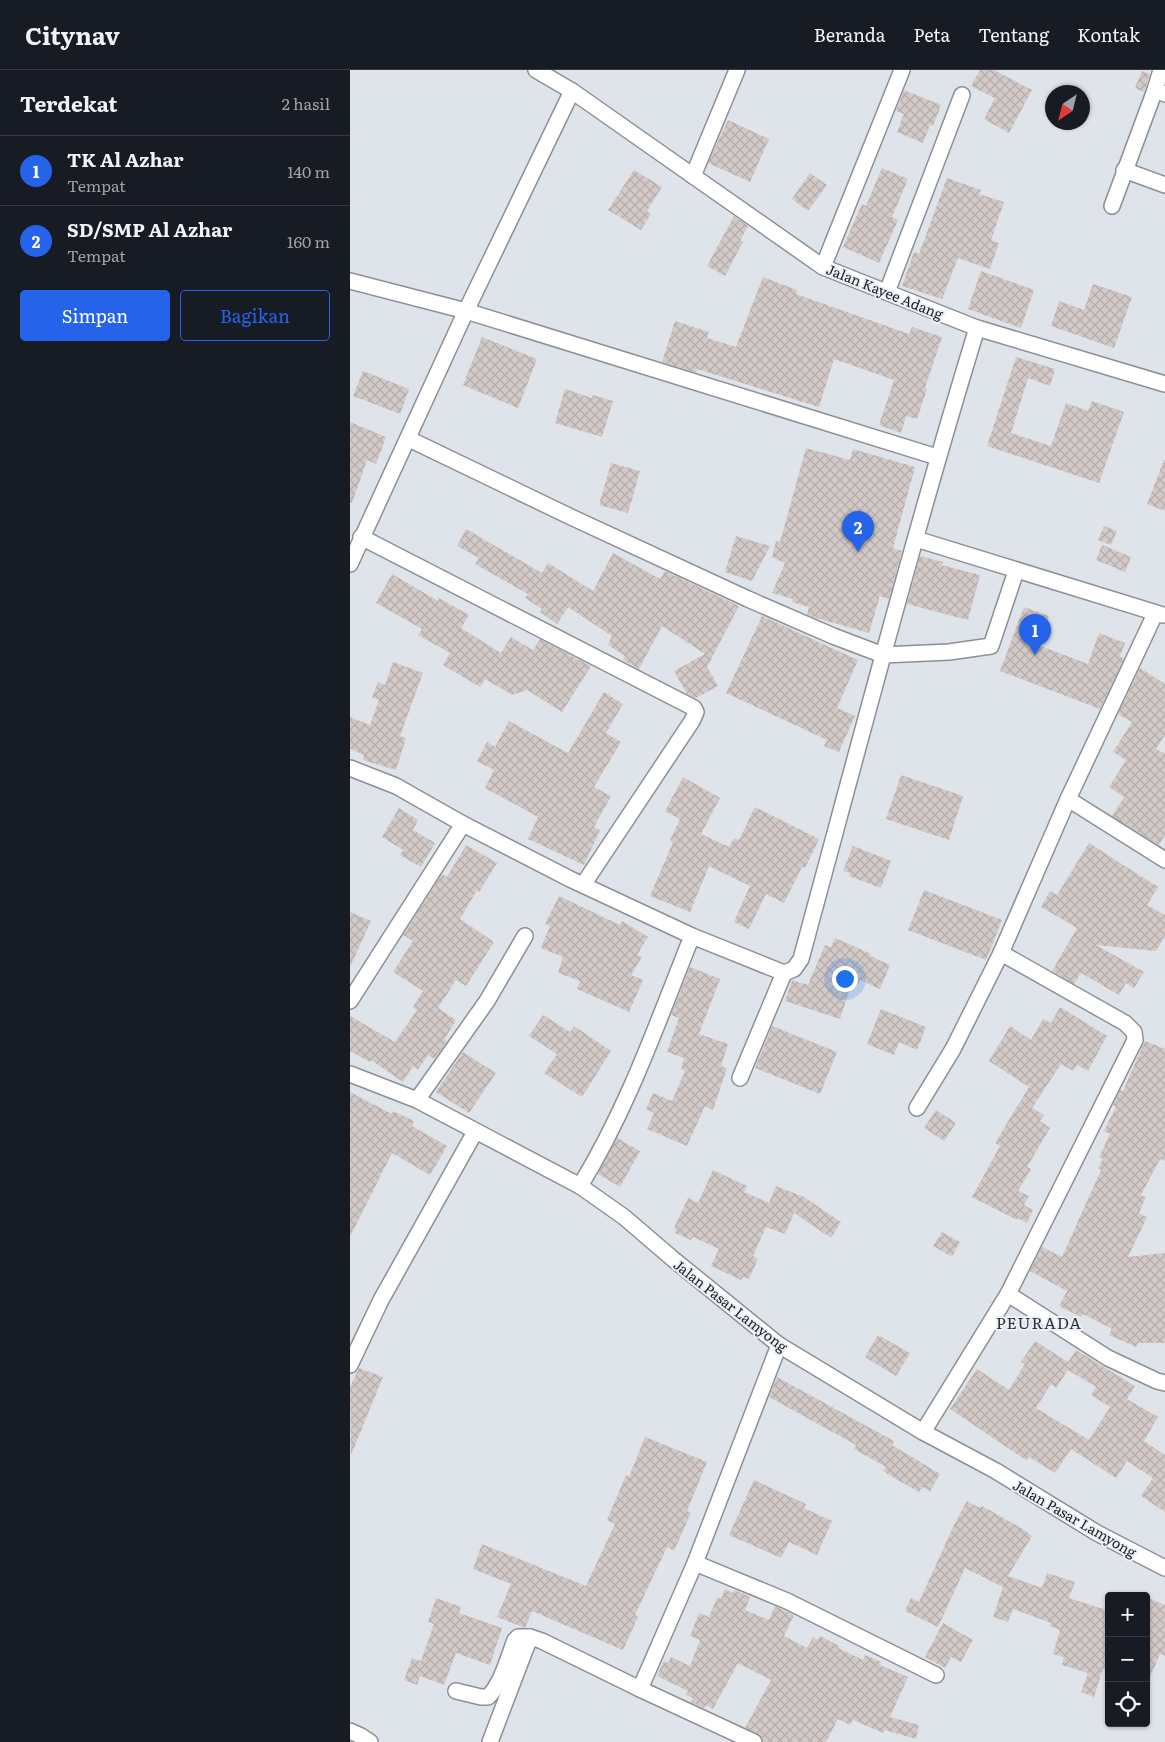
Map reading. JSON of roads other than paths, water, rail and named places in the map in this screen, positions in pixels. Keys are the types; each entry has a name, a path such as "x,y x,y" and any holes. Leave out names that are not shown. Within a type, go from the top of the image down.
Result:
{"street":[{"name":"Jalan Kayee Adang","path":"536,70 572,91 823,267 977,328 1165,384"},
{"path":"693,176 737,70"},
{"path":"823,267 902,70"},
{"path":"1112,206 1124,170 1160,92 1161,70"},
{"path":"350,564 409,439 466,311 572,91"},
{"path":"887,292 962,95"},
{"path":"1124,170 1165,186"},
{"path":"350,281 466,311 937,457"},
{"path":"350,768 396,786 463,824 583,885 692,936 784,973 794,969 801,959 937,457 977,328"},
{"path":"409,439 571,517 739,594 833,636 883,655 949,652 991,646 1016,571"},
{"path":"362,537 694,708 696,712 692,721 583,885"},
{"path":"916,539 1160,615 1068,799 1001,953 953,1049 917,1108"},
{"path":"1068,799 1165,860"},
{"path":"350,1001 463,824"},
{"path":"417,1100 487,1001 525,936"},
{"path":"580,1186 592,1167 626,1099 692,936"},
{"path":"923,1432 1008,1294 1135,1040 1134,1032 1125,1023 1001,953"},
{"path":"740,1078 784,973"},
{"name":"Jalan Pasar Lamyong","path":"350,1074 417,1100 580,1186 624,1217 779,1345 923,1432 996,1471 1097,1533 1165,1568"},
{"path":"350,1365 380,1300 475,1132"},
{"path":"1008,1294 1108,1358 1165,1383"},
{"path":"640,1689 695,1563 779,1345"},
{"path":"695,1563 787,1600 936,1676"},
{"path":"456,1691 488,1697 498,1682 515,1640 518,1637 530,1637 754,1742"},
{"path":"490,1742 530,1637"},
{"path":"350,1731 370,1742"}],"place":[{"name":"SD/SMP Al Azhar","path":"858,552"},
{"name":"TK Al Azhar","path":"1035,655"}],"district":[{"name":"PEURADA","path":"1039,1322"}]}
